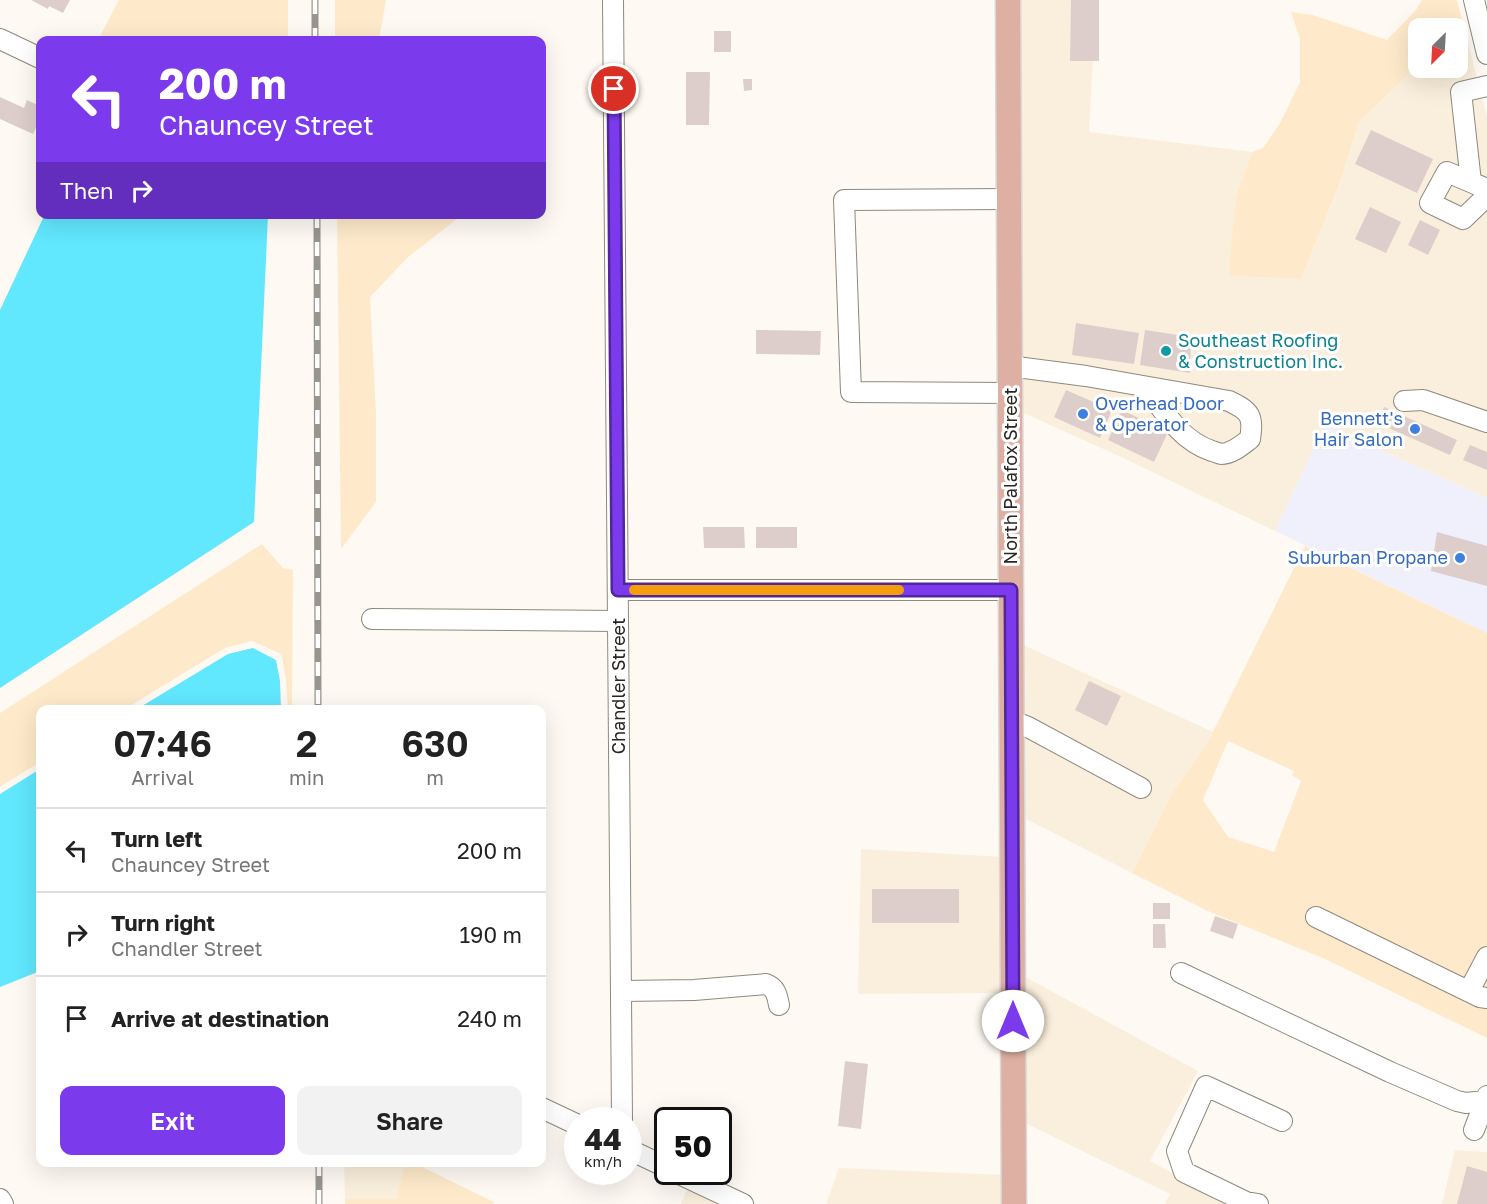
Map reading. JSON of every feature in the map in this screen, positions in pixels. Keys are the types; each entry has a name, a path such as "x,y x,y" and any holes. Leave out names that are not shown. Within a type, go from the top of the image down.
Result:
{"main road":[{"name":"North Palafox Street","path":"1008,0 1014,1204"}],"street":[{"name":"Chandler Street","path":"613,0 622,1107"},
{"path":"1474,0 1487,54"},
{"path":"0,39 36,56"},
{"path":"1479,186 1461,92 1487,86"},
{"path":"1479,186 1447,172 1430,203 1463,219 1487,196"},
{"path":"1009,199 844,200 850,392 1010,393"},
{"path":"1010,366 1086,376 1229,401 1249,414 1252,424 1250,439 1234,450 1221,454 1205,448 1192,441 1173,425 1146,387"},
{"path":"1404,401 1423,400 1487,422"},
{"path":"618,590 1011,590"},
{"path":"372,619 618,621"},
{"path":"1012,723 1028,727 1141,788"},
{"path":"1316,917 1478,995 1487,957"},
{"path":"1181,973 1390,1072 1457,1101 1466,1103 1486,1098"},
{"path":"621,991 694,990 766,984 771,985 776,991 779,1005"},
{"path":"1258,1204 1246,1202 1184,1172 1177,1151 1206,1086 1282,1121"},
{"path":"1474,1130 1486,1098"},
{"path":"546,1110 564,1118"},
{"path":"703,1185 743,1204"},
{"path":"0,1199 3,1204"}],"shaded area":[{"path":"119,0 288,0 288,36 100,36"},
{"path":"335,0 386,0 380,36 335,36"},
{"path":"1015,0 1096,0 1089,132 1252,152 1236,197 1230,276 1301,279 1339,187 1359,122 1408,75 1408,78 1468,78 1468,44 1487,117 1487,498 1325,425 1275,531 1017,410"},
{"path":"1422,0 1457,0 1462,18 1408,18"},
{"path":"1291,12 1313,15 1387,40 1408,18 1408,75 1359,122 1339,186 1301,279 1230,276 1236,197 1252,152 1263,148 1280,123 1300,82 1300,39"},
{"path":"337,219 457,219 407,258 370,297 376,412 376,502 341,549"},
{"path":"1325,425 1487,498 1487,633 1275,531"},
{"path":"262,544 283,568 293,570 292,705 288,705 286,680 282,657 279,653 252,641 225,648 132,705 36,705 36,764 0,787 0,713"},
{"path":"1305,546 1487,633 1487,1038 1325,959 1210,912 1132,873 1171,795 1209,740","holes":["1228,741 1294,771 1292,775 1301,781 1274,852 1228,837 1203,800"]},
{"path":"1019,643 1213,732 1171,795 1132,873 1020,816"},
{"path":"861,849 1005,857 1006,993 858,994"},
{"path":"1020,974 1198,1071 1150,1161 1229,1204 1165,1204 1170,1194 1021,1121"},
{"path":"1455,1150 1487,1152 1487,1204 1442,1204"},
{"path":"344,1167 404,1167 396,1199 345,1199"},
{"path":"404,1167 422,1167 494,1202 492,1204 345,1204 345,1199 396,1199"},
{"path":"839,1168 1005,1175 1004,1204 826,1204"},
{"path":"688,1187 724,1204 681,1204"}],"water":[{"path":"43,219 268,219 254,522 0,688 0,310"},
{"path":"253,648 276,660 281,705 144,705 228,654"},
{"path":"36,772 36,973 0,987 0,794"}],"building":[{"path":"31,0 70,0 63,13 49,6 48,9"},
{"path":"1071,0 1099,0 1099,61 1070,61"},
{"path":"714,31 731,31 731,52 714,52"},
{"path":"686,72 710,72 709,125 686,125"},
{"path":"743,79 752,79 752,90 744,91"},
{"path":"0,97 24,108 27,100 36,104 36,128 33,134 0,119"},
{"path":"1371,130 1433,159 1417,193 1355,164"},
{"path":"1370,207 1401,222 1386,253 1355,239"},
{"path":"1420,220 1440,230 1428,255 1408,245"},
{"path":"1076,323 1139,333 1134,364 1072,355"},
{"path":"756,330 821,331 820,355 756,354"},
{"name":"Southeast Roofing & Construction Inc.","path":"1145,330 1191,337 1190,373 1140,365"},
{"name":"Overhead Door & Operator","path":"1066,390 1112,410 1100,438 1054,417"},
{"path":"1384,407 1457,440 1450,455 1377,423"},
{"path":"1122,410 1168,432 1154,462 1108,440"},
{"path":"1470,445 1487,452 1487,470 1463,460"},
{"path":"703,527 744,527 745,548 704,548"},
{"path":"756,527 797,527 797,548 756,548"},
{"name":"Suburban Propane","path":"1437,532 1487,546 1487,586 1431,571"},
{"path":"1089,681 1121,696 1107,726 1075,710"},
{"path":"872,889 959,889 959,923 872,923"},
{"path":"1153,903 1170,903 1170,919 1153,919"},
{"path":"1215,916 1238,924 1233,939 1210,931"},
{"path":"1153,924 1165,924 1166,948 1153,948"},
{"path":"845,1061 868,1064 861,1129 838,1126"},
{"path":"1467,1166 1487,1172 1487,1204 1457,1204"}],"railway":[{"path":"315,0 315,36"},
{"path":"317,219 318,705"},
{"path":"319,1167 319,1204"}],"slow traffic":[{"path":"634,590 899,590"}],"place":[{"name":"Southeast Roofing & Construction Inc.","path":"1166,351"},
{"name":"Overhead Door & Operator","path":"1083,414"},
{"name":"Bennett's Hair Salon","path":"1415,429"},
{"name":"Suburban Propane","path":"1460,558"}],"route":[{"path":"614,89 618,590 1011,590 1013,1021"}]}
